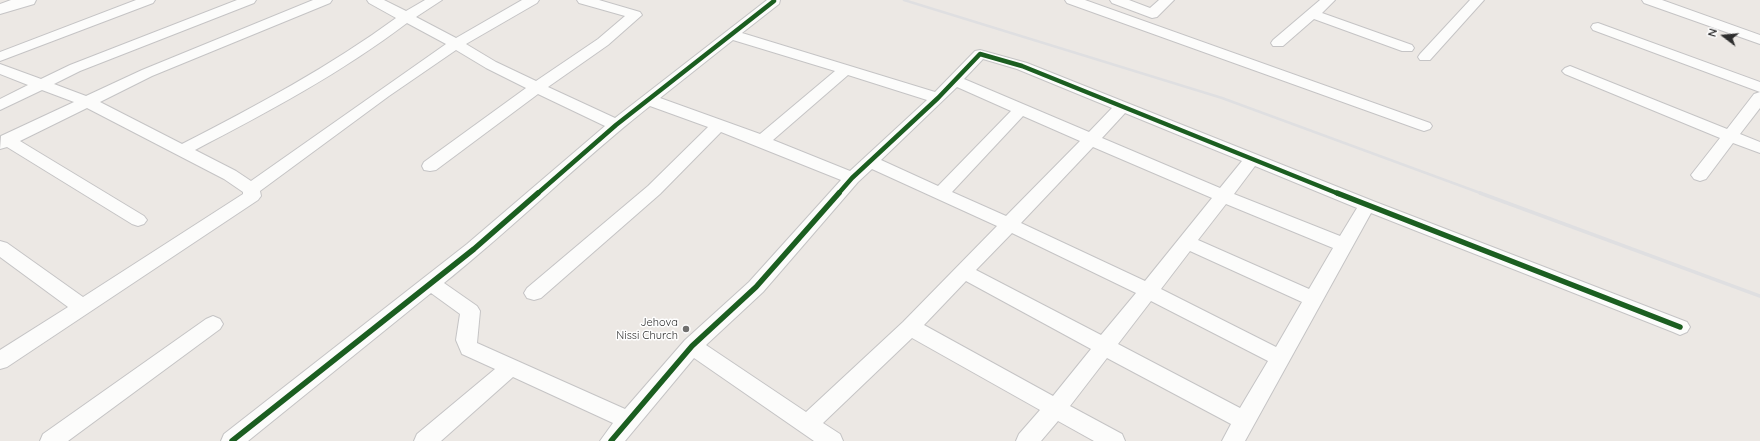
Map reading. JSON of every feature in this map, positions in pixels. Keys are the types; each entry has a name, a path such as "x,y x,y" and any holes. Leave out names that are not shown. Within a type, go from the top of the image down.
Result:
{"street":[{"path":"0,9 28,0"},
{"path":"0,57 148,0"},
{"path":"0,105 75,68 249,0"},
{"path":"4,142 85,102 147,74 325,0"},
{"path":"374,0 456,44 491,65 536,88 616,125"},
{"path":"183,150 261,110 363,49 406,17 435,0"},
{"path":"251,189 384,93 456,44 532,0"},
{"path":"430,166 536,88 603,42 635,15 584,0"},
{"path":"232,441 474,249 616,125 774,1 770,0"},
{"path":"1072,0 1424,126"},
{"path":"1117,0 1152,14 1167,0"},
{"path":"1278,43 1328,0"},
{"path":"1426,57 1477,0"},
{"path":"1648,0 1760,40"},
{"path":"1312,14 1407,48"},
{"path":"1598,27 1760,87"},
{"path":"732,35 938,98"},
{"path":"611,441 627,420 660,386 692,346 756,287 852,178 938,98 980,54 1022,66 1367,205 1680,327"},
{"path":"0,69 85,102 183,150 230,175 251,189 252,196 81,306 0,361"},
{"path":"762,141 845,70"},
{"path":"1570,71 1760,148"},
{"path":"955,81 1223,196 1344,245"},
{"path":"1700,175 1760,98"},
{"path":"649,100 762,141 852,178"},
{"path":"807,425 910,327 1123,106"},
{"path":"940,194 1020,109"},
{"path":"534,293 654,190 718,126"},
{"path":"4,142 138,220"},
{"path":"1027,441 1056,408 1253,158"},
{"path":"870,162 1010,224 1149,290 1280,358"},
{"path":"1233,441 1367,205"},
{"path":"1186,242 1314,299"},
{"path":"0,248 81,306"},
{"path":"964,272 1244,421"},
{"path":"431,283 470,312 466,340 469,348 627,420"},
{"path":"51,441 213,324"},
{"path":"910,327 1114,441"},
{"path":"692,346 832,441"},
{"path":"425,441 511,367"}],"railway":[{"path":"904,0 1222,98 1483,194"},
{"path":"1480,193 1760,296"}],"cycle path":[{"path":"232,441 474,249 616,125 774,1"},
{"path":"611,441 692,346 756,287 852,178 938,98 980,54 1022,66 1367,205 1680,327"}],"place":[{"name":"Jehova Nissi Church","path":"686,329"}]}
